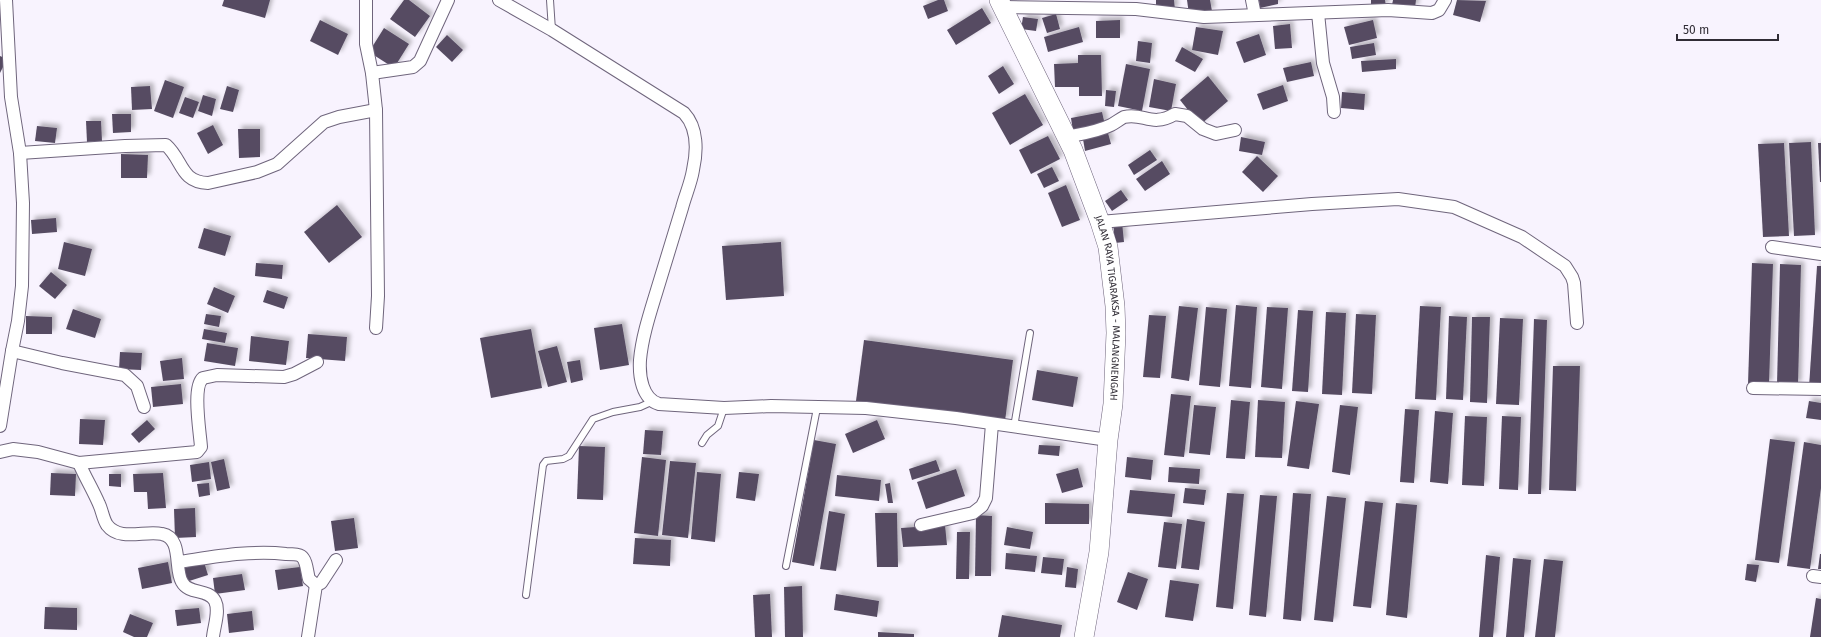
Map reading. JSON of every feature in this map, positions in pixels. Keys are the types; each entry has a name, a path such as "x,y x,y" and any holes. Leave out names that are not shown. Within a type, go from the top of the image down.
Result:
{"main road":[{"name":"JALAN RAYA TIGARAKSA - MALANGNENGAH","path":"1001,3 1072,150 1108,247 1115,306 1116,333 1113,404 1108,440 1099,552 1084,637"}],"street":[{"path":"0,426 18,321 22,286 23,203 20,153 11,97 6,0"},
{"path":"366,0 366,44 372,73 376,110 378,296 376,328"},
{"path":"372,73 413,67 420,61 448,0"},
{"path":"499,0 552,30 684,113 691,119 694,129 695,153 693,171 642,347 640,362 641,378 646,395 651,402 658,404 724,408 771,406 866,408 956,418 1108,440"},
{"path":"1252,0 1255,15"},
{"path":"1001,3 1120,5 1136,9 1204,17 1388,10 1432,13 1439,10 1445,0"},
{"path":"1318,13 1323,64 1334,97 1334,112"},
{"path":"0,90 11,97"},
{"path":"20,153 132,145 166,145 187,175 201,183 208,183 257,172 277,164 324,122 339,117 376,110"},
{"path":"1066,137 1090,133 1111,126 1124,117 1165,120 1175,114 1187,116 1203,129 1216,134 1235,130"},
{"path":"1100,222 1312,204 1398,199 1454,207 1522,237 1565,266 1574,283 1577,323"},
{"path":"1772,247 1821,254"},
{"path":"12,351 62,363 125,375 137,386 144,407"},
{"path":"0,452 14,449 38,452 78,463 197,452 202,447 198,384 203,378 217,375 284,377 294,374 317,362"},
{"path":"1753,388 1821,389"},
{"path":"921,525 973,513 982,506 986,498 992,424"},
{"path":"78,463 107,524 116,531 126,534 163,534 170,538 175,548 181,581 190,590 209,594 216,602 217,609 212,637"},
{"path":"178,562 237,554 272,552 298,555 305,561 309,580 316,585"},
{"path":"316,585 321,583 336,560"},
{"path":"308,637 316,585"}],"lane":[{"path":"550,0 552,30"},
{"path":"1014,427 1030,332"},
{"path":"526,596 543,465 546,461 563,459 569,456 593,419 613,412 640,407 651,402"},
{"path":"702,443 707,435 718,426 724,408"},
{"path":"786,566 816,408"}],"building":[{"path":"224,0 270,0 265,18 222,6"},
{"path":"404,0 409,0 430,16 415,37 390,19"},
{"path":"938,0 944,0 948,11 928,19 923,6"},
{"path":"1156,0 1174,0 1175,10 1156,11"},
{"path":"1187,0 1210,0 1212,11 1189,14"},
{"path":"1259,0 1278,0 1278,4 1260,8"},
{"path":"1371,0 1385,0 1386,6 1371,8"},
{"path":"1393,0 1416,0 1415,8 1392,5"},
{"path":"1457,0 1486,1 1480,22 1453,15"},
{"path":"982,8 991,23 956,45 947,30"},
{"path":"1056,14 1060,29 1047,33 1042,18"},
{"path":"1023,17 1038,19 1036,31 1021,29"},
{"path":"320,20 348,34 338,55 310,41"},
{"path":"1120,20 1120,38 1096,38 1096,21"},
{"path":"1373,20 1377,38 1349,45 1344,27"},
{"path":"1290,24 1292,48 1275,49 1273,26"},
{"path":"1079,27 1083,42 1048,52 1044,37"},
{"path":"1196,27 1223,31 1218,55 1192,50"},
{"path":"384,28 409,44 394,68 369,52"},
{"path":"1259,34 1266,55 1244,63 1236,42"},
{"path":"447,35 463,50 452,62 436,47"},
{"path":"1138,41 1152,43 1150,63 1136,61"},
{"path":"1374,43 1376,55 1352,59 1350,47"},
{"path":"1182,47 1203,59 1195,72 1175,61"},
{"path":"1078,55 1101,55 1102,96 1079,96 1079,87 1055,87 1054,64 1078,63"},
{"path":"0,56 7,59 0,73"},
{"path":"1396,59 1396,69 1362,72 1361,61"},
{"path":"1311,62 1314,76 1287,82 1283,68"},
{"path":"1126,64 1150,69 1142,111 1118,106"},
{"path":"1003,66 1014,84 999,94 988,76"},
{"path":"1208,76 1228,101 1200,125 1180,100"},
{"path":"1154,79 1176,84 1171,111 1149,107"},
{"path":"165,80 184,87 173,118 154,111"},
{"path":"1283,85 1288,101 1263,110 1257,94"},
{"path":"150,86 152,109 132,110 131,87"},
{"path":"227,86 239,90 233,112 220,109"},
{"path":"1106,90 1116,91 1114,107 1105,106"},
{"path":"1342,92 1365,94 1364,110 1341,108"},
{"path":"1025,94 1043,125 1010,145 992,113"},
{"path":"203,95 216,99 212,116 198,111"},
{"path":"185,97 199,102 193,118 179,113"},
{"path":"1102,112 1105,125 1073,131 1071,118"},
{"path":"112,114 131,114 131,132 113,133"},
{"path":"86,121 101,121 102,141 87,142"},
{"path":"213,125 223,145 208,154 197,133"},
{"path":"37,126 57,128 55,143 35,141"},
{"path":"238,129 260,129 260,157 239,158"},
{"path":"1108,133 1111,144 1085,151 1083,139"},
{"path":"1048,136 1060,159 1031,174 1019,150"},
{"path":"1241,137 1265,142 1262,155 1239,151"},
{"path":"1811,142 1815,235 1794,236 1789,143"},
{"path":"1784,143 1789,236 1763,237 1758,144"},
{"path":"1818,143 1821,143 1821,182 1820,182"},
{"path":"1150,150 1157,160 1134,175 1128,165"},
{"path":"121,154 148,155 147,178 121,178"},
{"path":"1257,156 1278,176 1263,192 1242,172"},
{"path":"1162,161 1170,174 1145,191 1136,179"},
{"path":"1052,167 1059,181 1044,188 1037,174"},
{"path":"1066,185 1080,220 1062,227 1048,193"},
{"path":"1121,190 1128,200 1112,211 1105,201"},
{"path":"337,205 362,237 329,263 304,232"},
{"path":"56,218 57,232 32,234 31,220"},
{"path":"1122,222 1124,242 1115,243 1113,223"},
{"path":"204,228 231,236 225,256 198,248"},
{"path":"64,242 92,249 85,276 58,269"},
{"path":"781,242 784,296 726,300 722,246"},
{"path":"256,263 283,265 282,279 255,276"},
{"path":"1752,263 1773,264 1769,384 1748,384"},
{"path":"1780,264 1801,265 1798,385 1777,384"},
{"path":"1817,266 1821,266 1821,388 1809,387"},
{"path":"51,272 67,285 55,299 39,286"},
{"path":"214,287 235,296 228,313 207,304"},
{"path":"267,290 288,297 284,309 263,302"},
{"path":"1236,305 1257,307 1251,388 1229,386"},
{"path":"1179,306 1198,308 1189,381 1171,378"},
{"path":"1420,306 1441,307 1436,400 1415,399"},
{"path":"1206,307 1227,309 1220,387 1199,385"},
{"path":"1267,307 1288,308 1282,389 1261,387"},
{"path":"73,309 101,319 95,338 66,329"},
{"path":"1298,310 1313,311 1308,392 1292,391"},
{"path":"1326,312 1346,313 1342,395 1322,394"},
{"path":"206,314 221,316 219,327 204,324"},
{"path":"1356,314 1376,315 1372,394 1352,393"},
{"path":"1149,315 1166,316 1160,378 1143,377"},
{"path":"26,316 52,317 52,334 26,334"},
{"path":"1449,316 1467,317 1463,400 1446,399"},
{"path":"1472,317 1490,317 1487,403 1470,402"},
{"path":"1500,318 1523,319 1519,405 1496,404"},
{"path":"1534,319 1547,320 1541,494 1528,494"},
{"path":"622,324 629,365 600,370 594,328"},
{"path":"204,329 227,333 225,343 202,339"},
{"path":"531,329 542,388 491,398 480,338"},
{"path":"308,334 347,337 345,361 306,358"},
{"path":"251,336 289,341 286,365 249,361"},
{"path":"864,340 1013,360 1005,421 856,401"},
{"path":"207,343 238,348 235,366 204,361"},
{"path":"557,346 567,382 548,387 538,351"},
{"path":"120,352 142,353 141,370 119,369"},
{"path":"182,358 184,379 163,381 160,361"},
{"path":"580,360 583,380 571,383 567,362"},
{"path":"1553,366 1580,366 1576,491 1549,490"},
{"path":"1037,370 1078,377 1073,407 1032,400"},
{"path":"181,384 183,404 153,407 151,387"},
{"path":"1171,394 1191,396 1184,457 1164,455"},
{"path":"1231,400 1250,402 1245,459 1226,458"},
{"path":"1258,400 1285,402 1282,458 1255,457"},
{"path":"1296,401 1319,404 1309,469 1287,466"},
{"path":"1809,401 1821,403 1821,420 1806,418"},
{"path":"1194,405 1216,407 1210,455 1189,453"},
{"path":"1340,405 1358,407 1350,475 1332,472"},
{"path":"1405,409 1419,410 1414,483 1400,482"},
{"path":"1435,411 1453,413 1448,484 1430,482"},
{"path":"1465,416 1487,417 1484,486 1462,485"},
{"path":"1502,416 1521,417 1518,490 1499,489"},
{"path":"80,419 105,420 103,445 79,444"},
{"path":"147,420 155,429 139,443 131,434"},
{"path":"877,420 885,439 853,453 845,434"},
{"path":"645,430 663,431 661,455 643,454"},
{"path":"1770,439 1795,442 1779,563 1755,560"},
{"path":"814,440 836,444 814,566 792,562"},
{"path":"1804,442 1821,445 1821,488 1810,569 1787,566"},
{"path":"1039,445 1060,446 1059,456 1038,454"},
{"path":"579,446 605,447 603,500 577,499"},
{"path":"642,457 666,460 658,536 634,533"},
{"path":"1127,457 1153,460 1151,480 1125,477"},
{"path":"224,459 230,488 217,491 211,462"},
{"path":"936,460 940,471 912,480 909,469"},
{"path":"670,461 696,463 688,538 662,535"},
{"path":"209,462 211,479 192,482 190,465"},
{"path":"1169,467 1200,469 1199,484 1168,482"},
{"path":"1078,468 1083,487 1062,493 1056,474"},
{"path":"956,469 965,496 926,509 917,482"},
{"path":"697,472 721,474 715,542 691,539"},
{"path":"739,472 759,474 755,501 736,498"},
{"path":"51,473 76,474 75,496 50,495"},
{"path":"163,473 166,508 148,509 147,492 134,492 133,474"},
{"path":"109,474 121,474 121,487 109,486"},
{"path":"837,475 881,480 879,501 835,496"},
{"path":"209,483 210,495 199,497 197,484"},
{"path":"890,483 893,503 888,503 885,484"},
{"path":"1185,488 1206,490 1204,505 1183,503"},
{"path":"1130,490 1175,494 1172,517 1127,513"},
{"path":"1227,493 1244,494 1233,609 1216,607"},
{"path":"1293,493 1311,494 1301,621 1283,619"},
{"path":"1260,495 1277,496 1266,617 1249,615"},
{"path":"1327,496 1346,498 1333,622 1314,620"},
{"path":"1365,501 1383,503 1371,608 1353,606"},
{"path":"1045,503 1089,504 1089,524 1045,524"},
{"path":"1396,503 1417,505 1407,618 1386,615"},
{"path":"195,508 196,537 175,538 174,509"},
{"path":"829,511 845,514 836,571 820,569"},
{"path":"875,513 897,513 898,567 877,567"},
{"path":"976,515 992,516 991,576 975,576"},
{"path":"354,518 358,548 335,551 331,521"},
{"path":"1187,519 1205,522 1199,570 1181,568"},
{"path":"1164,522 1182,524 1176,569 1158,567"},
{"path":"945,525 947,545 903,547 901,528"},
{"path":"1007,527 1033,532 1030,549 1004,545"},
{"path":"957,532 970,532 969,579 956,579"},
{"path":"635,538 671,540 670,566 633,564"},
{"path":"1006,553 1037,556 1035,572 1005,569"},
{"path":"1820,554 1821,569 1818,569"},
{"path":"1486,555 1500,557 1493,637 1479,637"},
{"path":"1043,557 1064,559 1062,575 1041,573"},
{"path":"1513,558 1531,560 1524,637 1506,637"},
{"path":"1544,559 1563,561 1555,637 1535,637"},
{"path":"168,562 172,583 142,589 138,568"},
{"path":"204,562 208,575 186,582 182,569"},
{"path":"1747,564 1759,565 1756,582 1745,580"},
{"path":"300,567 303,586 278,590 275,570"},
{"path":"1067,567 1078,569 1076,588 1065,587"},
{"path":"1128,572 1148,579 1137,610 1117,602"},
{"path":"242,574 245,590 215,594 213,578"},
{"path":"1170,580 1199,584 1193,621 1165,617"},
{"path":"802,586 803,637 785,637 784,587"},
{"path":"770,594 772,637 755,637 753,595"},
{"path":"836,594 879,601 877,617 834,610"},
{"path":"1816,598 1821,599 1821,637 1810,637"},
{"path":"45,607 77,608 77,630 44,629"},
{"path":"199,608 201,623 177,626 175,610"},
{"path":"252,611 254,630 229,633 227,614"},
{"path":"130,614 153,623 147,637 134,637 123,632"},
{"path":"1002,615 1062,625 1060,637 998,637"},
{"path":"878,632 914,634 914,637 878,637"}]}
